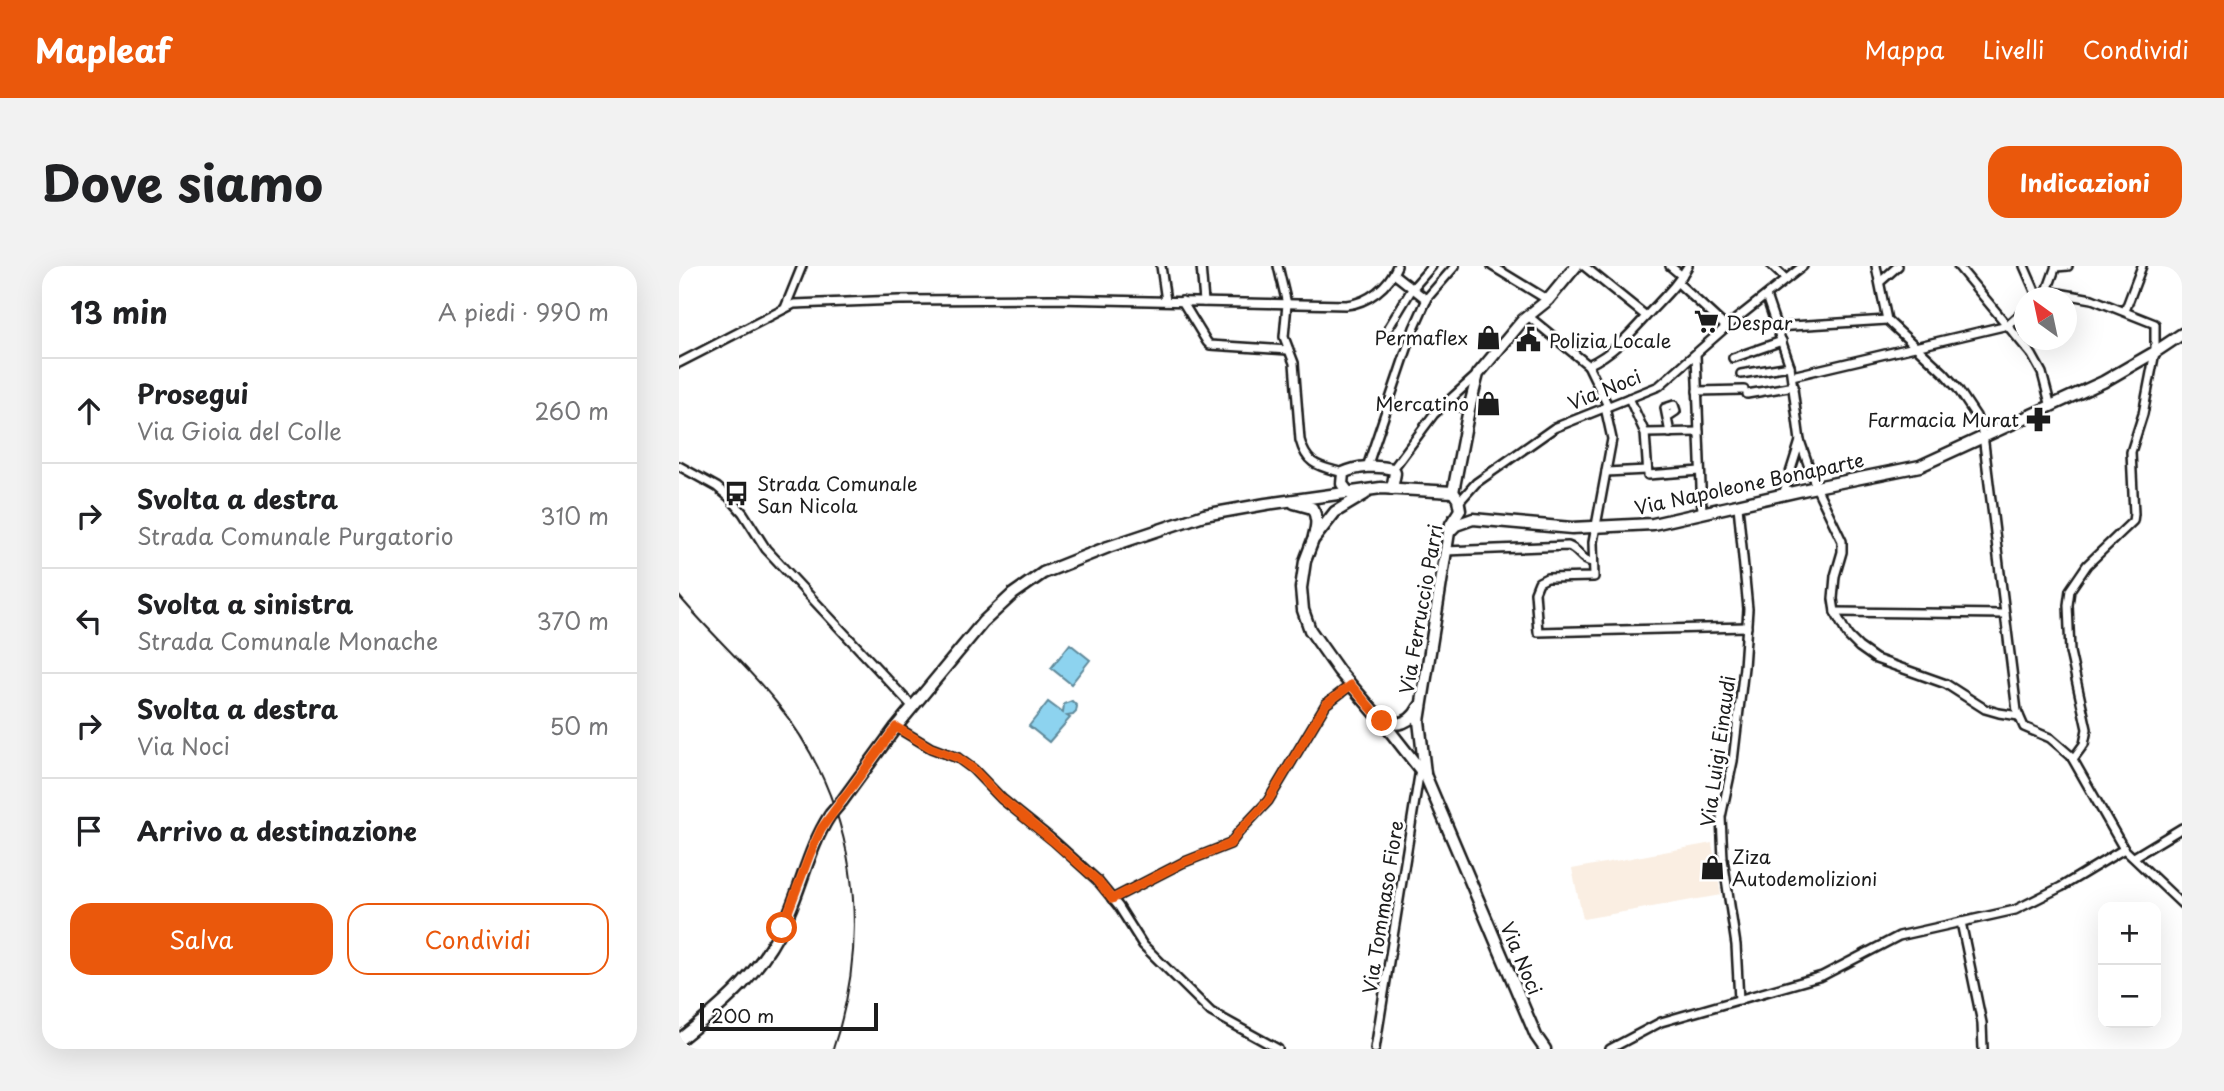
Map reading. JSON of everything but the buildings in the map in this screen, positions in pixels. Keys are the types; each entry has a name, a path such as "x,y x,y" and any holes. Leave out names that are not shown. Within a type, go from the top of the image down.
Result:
{"main road":[{"path":"1478,374 1523,320 1548,300 1576,266"},
{"name":"Via Napoleone Bonaparte","path":"1473,519 1572,528 1653,524 1920,466 2103,382 2182,334"},
{"name":"Via Ferruccio Parri","path":"1423,773 1419,721 1421,704 1445,551 1457,501 1469,409 1478,374"},
{"path":"1349,493 1342,484 1343,473 1367,467 1393,469 1395,473 1392,489"},
{"path":"679,1040 728,1001 761,963 782,928 810,854 830,816 896,727 983,622 1013,593 1043,573 1108,547 1204,515 1374,489 1392,489 1457,501 1466,516 1473,519"},
{"name":"Via Noci","path":"1374,489 1335,512 1313,540 1305,561 1301,588 1310,631 1423,773 1545,1049"},
{"path":"1283,501 1312,508 1317,515 1313,540"},
{"path":"1449,531 1456,525 1473,519"},
{"path":"1382,721 1397,725 1406,722 1421,704"},
{"name":"Via Noci","path":"1537,1036 1539,1049"}],"street":[{"path":"785,308 802,266"},
{"path":"1161,266 1166,301"},
{"path":"1201,266 1204,302"},
{"path":"1278,266 1287,304 1284,337 1294,363 1303,453 1308,460 1321,467 1343,473"},
{"path":"1389,327 1412,289 1432,266"},
{"path":"1367,467 1414,328 1427,300 1455,266"},
{"path":"1492,266 1504,269 1548,300"},
{"path":"1584,266 1646,316"},
{"path":"1670,266 1680,280 1726,327"},
{"path":"1588,365 1605,358 1680,280 1688,266"},
{"path":"1772,266 1786,279"},
{"name":"Via Noci","path":"1457,501 1476,483 1554,428 1659,386 1726,327 1803,266"},
{"path":"1876,266 1887,320 1958,389 1976,416 1983,435 2017,711 2024,727 2050,738 2073,759 2124,849 2182,904"},
{"path":"1880,282 1898,266"},
{"path":"1958,266 2032,355 2042,373 2051,407"},
{"path":"2024,266 2033,287"},
{"path":"2048,287 2056,266 2068,266"},
{"path":"2125,311 2143,266"},
{"path":"679,363 794,304 899,300 1359,304 1376,293 1396,270 1412,289 1427,300"},
{"path":"1766,296 1790,366 1800,441 1816,487 1842,541 1842,552 1833,587 1835,612 1848,636 1876,659 1947,684 1985,709 2019,716"},
{"path":"2073,759 2084,744 2087,729 2070,652 2070,590 2087,565 2133,521 2131,452 2143,414 2155,352 2155,324 2092,299 2077,296"},
{"path":"1182,301 1210,345 1288,350"},
{"path":"1528,316 1588,365 1607,407 1612,439 1593,542 1594,577 1547,578 1539,582 1535,592 1538,632 1747,627"},
{"path":"1776,327 1887,320"},
{"path":"1792,376 2008,325 2014,320"},
{"path":"1733,358 1782,341"},
{"path":"1696,355 1702,513"},
{"path":"1741,374 1790,366"},
{"path":"1393,469 1434,414 1478,374"},
{"path":"1697,391 1745,392 1794,386"},
{"path":"1629,398 1645,433 1648,472"},
{"path":"1446,403 1469,409"},
{"path":"1667,418 1670,433"},
{"path":"1645,433 1699,432"},
{"path":"1783,495 1800,441"},
{"path":"679,466 717,487 730,498 767,549 913,707"},
{"path":"1606,472 1700,471"},
{"name":"Via Luigi Einaudi","path":"1738,506 1748,609 1733,761 1721,817 1723,859 1736,945 1738,1000"},
{"path":"1445,551 1568,546 1592,562"},
{"path":"1835,612 2005,614"},
{"path":"1112,899 1182,863 1230,844 1268,801 1326,704 1351,685"},
{"path":"896,727 931,748 958,758 973,769 1002,799 1097,880 1143,945 1212,1012 1278,1049"},
{"name":"Via Tommaso Fiore","path":"1375,1049 1423,773"},
{"path":"2134,857 2182,828"},
{"path":"1610,1049 1661,1023 1822,976 1899,936 2015,910 2124,849"},
{"path":"1961,922 1982,1023 1983,1049"}],"shaded area":[{"path":"1712,843 1721,895 1583,919 1572,869"}],"water":[{"path":"1070,644 1090,660 1071,684 1051,668"},
{"path":"1072,701 1077,706 1076,712 1067,716 1070,718 1049,742 1029,726 1048,702 1063,713 1064,704"}],"railway":[{"path":"679,596 753,675 803,740 824,781 840,824 854,913 852,959 845,1004 833,1049"}],"place":[{"name":"Despar","path":"1706,322"},
{"name":"Permaflex","path":"1488,337"},
{"name":"Polizia Locale","path":"1529,340"},
{"name":"Mercatino","path":"1489,403"},
{"name":"Farmacia Murat","path":"2039,419"},
{"name":"Strada Comunale San Nicola","path":"737,494"},
{"name":"Ziza Autodemolizioni","path":"1712,867"}],"route":[{"path":"782,928 821,829 896,727 931,748 958,758 973,769 1002,799 1097,880 1112,899 1182,863 1230,844 1268,801 1319,713 1326,704 1351,685 1382,721"}]}
